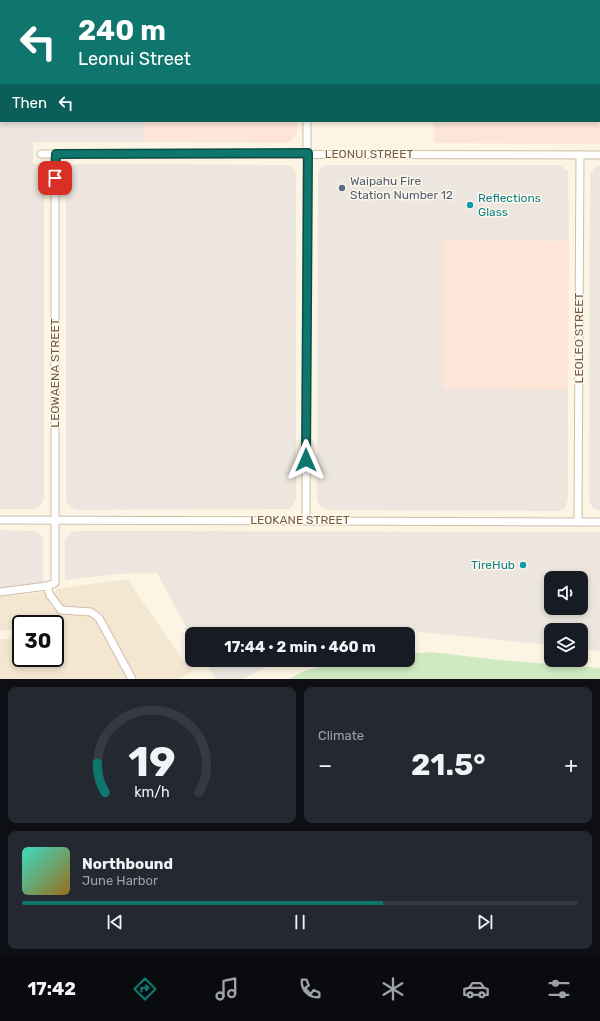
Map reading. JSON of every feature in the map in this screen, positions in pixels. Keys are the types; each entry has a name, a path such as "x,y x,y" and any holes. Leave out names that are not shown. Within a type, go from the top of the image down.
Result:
{"street":[{"path":"306,520 308,122"},
{"name":"LEONUI STREET","path":"41,154 308,153 600,155"},
{"name":"LEOWAENA STREET","path":"47,586 55,583 56,154"},
{"name":"LEOLEO STREET","path":"578,522 580,155"},
{"name":"LEOKANE STREET","path":"0,520 600,522"},
{"path":"0,592 47,586 50,595 61,610 91,612 99,618 132,679"}],"shaded area":[{"path":"0,122 143,122 143,142 33,142 33,163 40,166 44,173 44,498 41,505 35,509 0,509"},
{"path":"143,122 297,122 297,133 291,141 284,143 143,142"},
{"path":"434,122 600,122 600,144 434,143"},
{"path":"76,164 287,165 294,169 296,175 296,499 289,509 77,510 71,508 66,502 66,175 70,167"},
{"path":"328,165 559,165 568,171 569,241 443,240 443,389 568,390 568,500 564,509 557,511 331,510 324,509 320,506 317,500 318,174 322,167"},
{"path":"600,165 600,511 594,509 591,505 589,496 590,175 594,168"},
{"path":"443,240 569,241 568,390 443,389"},
{"path":"0,530 34,531 43,536 43,583 0,588"},
{"path":"76,531 600,532 600,651 588,649 588,623 544,623 544,644 415,631 415,627 186,627 157,573 117,574 65,580 65,540 70,533"},
{"path":"127,579 185,662 185,667 190,667 193,671 179,679 136,679 100,614 92,609 65,608 57,601 54,593 56,589"},
{"path":"44,592 51,606 60,614 89,616 97,621 128,679 0,679 0,639 12,639 12,667 64,667 64,615 12,615 12,630 0,631 0,597"},
{"path":"208,667 266,667 243,679 216,679"}],"green space":[{"path":"432,652 544,664 544,667 600,668 600,679 289,679 302,672 317,667 415,667 415,653"}],"place":[{"name":"Waipahu Fire Station Number 12","path":"342,188"},
{"name":"Reflections Glass","path":"470,205"},
{"name":"TireHub","path":"523,565"}],"route":[{"path":"55,178 56,154 308,153 306,460"}]}
